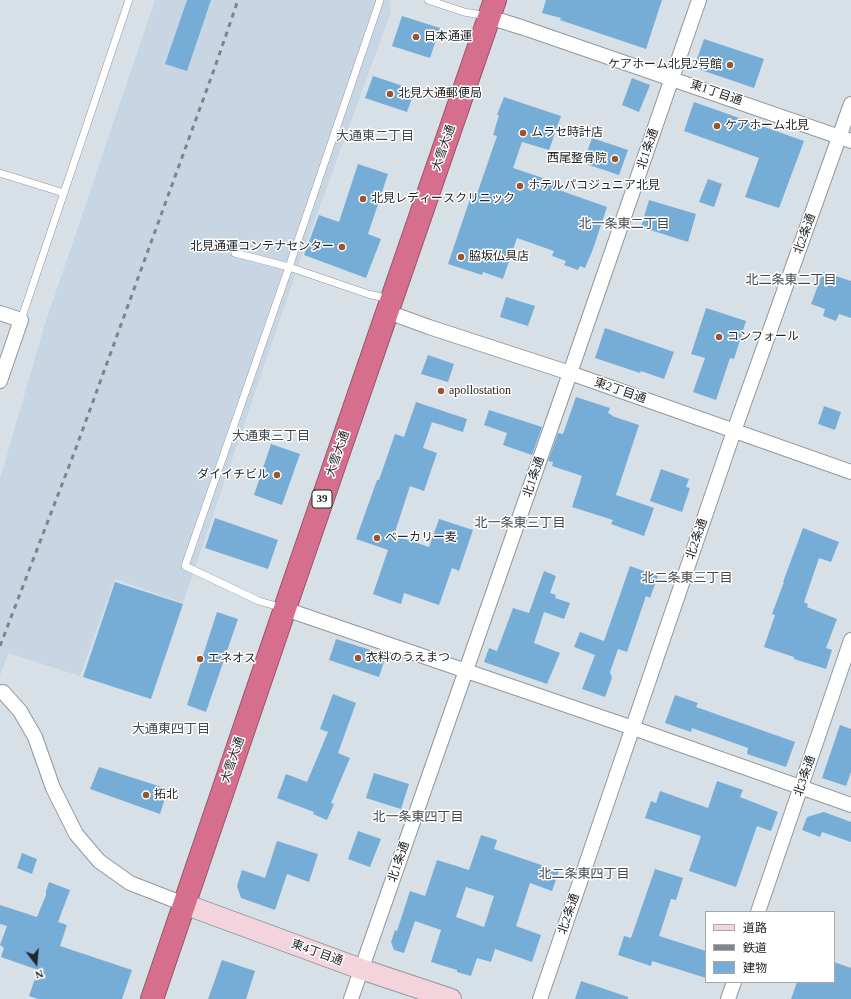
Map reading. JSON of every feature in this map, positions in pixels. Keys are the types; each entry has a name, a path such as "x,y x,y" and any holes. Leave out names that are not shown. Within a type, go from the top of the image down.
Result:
{"highway":[{"name":"大雪大通","path":"152,999 492,8"}],"street":[{"name":"北1条通","path":"351,999 699,0"},
{"name":"東1丁目通","path":"492,8 672,78 845,139"},
{"name":"北2条通","path":"540,999 734,431 845,139 851,104"},
{"name":"東2丁目通","path":"390,306 429,327 570,373 851,472"},
{"path":"0,313 21,320 0,381"},
{"path":"285,609 466,670 851,805"},
{"name":"北3条通","path":"758,911 851,640"},
{"path":"3,692 20,711 35,737 53,788 76,834 99,862 130,883 184,904"},
{"name":"東4丁目通","path":"184,904 361,969 451,999"},
{"path":"728,999 734,983"}],"lane":[{"path":"21,320 129,0"},
{"path":"285,609 259,601 184,566 289,267 380,0"},
{"path":"428,0 464,12 492,8"},
{"path":"0,173 64,192"},
{"path":"235,253 289,267 368,294 390,306"}],"shaded area":[{"path":"155,0 389,0 391,12 301,258 183,603 115,579 80,676 8,653 0,676 0,479 44,327"}],"building":[{"path":"187,0 211,0 187,71 165,64"},
{"path":"546,0 662,0 646,49 560,20 561,18 542,13"},
{"name":"日本通運","path":"402,16 440,28 430,58 392,46"},
{"name":"ケアホーム北見2号館","path":"704,39 764,59 754,88 701,70 697,59"},
{"name":"北見大通郵便局","path":"373,76 415,90 407,112 365,98"},
{"path":"632,78 650,85 639,112 622,105"},
{"path":"504,97 561,116 549,150 522,142 513,168 561,184 559,190 607,207 585,268 580,266 578,270 564,265 566,261 552,256 554,251 517,238 503,279 483,272 482,275 448,264 472,193 477,194 497,136 493,135 499,115 497,115"},
{"path":"694,102 804,141 779,208 745,197 759,158 684,131"},
{"path":"592,138 628,150 619,175 583,163"},
{"path":"358,164 388,174 368,234 381,239 366,278 304,255 319,215 339,222"},
{"path":"708,179 722,184 714,207 699,202"},
{"path":"649,200 696,214 688,242 641,227"},
{"path":"823,272 851,281 851,318 839,314 836,321 823,316 825,309 811,304"},
{"path":"506,297 535,306 528,326 500,317"},
{"name":"コンフォール","path":"706,308 746,321 734,359 730,358 716,400 693,392 705,358 691,354"},
{"path":"605,328 674,352 664,379 641,371 640,373 595,358"},
{"path":"428,355 454,364 448,382 421,374"},
{"path":"576,397 610,408 608,413 612,416 639,425 616,495 654,508 644,536 611,524 613,520 572,507 582,476 552,466 553,462 548,461 558,433 563,434"},
{"path":"416,402 467,419 463,432 432,422 423,448 437,453 424,491 410,486 394,535 429,547 439,519 473,530 459,571 452,568 439,605 404,593 401,604 373,594 388,550 356,539 395,434 404,437"},
{"path":"824,406 841,412 835,430 818,424"},
{"path":"489,410 542,427 532,455 503,445 507,433 484,425"},
{"name":"ダイイチビル","path":"271,444 300,454 282,505 254,495"},
{"path":"661,469 689,479 686,487 690,488 682,512 650,501"},
{"path":"215,518 278,540 268,569 205,548"},
{"path":"803,528 839,542 831,562 819,558 804,602 808,604 807,607 837,619 826,648 832,650 826,669 794,659 794,657 764,647 775,615 772,614"},
{"path":"630,566 658,576 650,598 646,596 627,652 618,649 610,672 612,678 605,697 582,689 595,655 574,647 580,632 604,641"},
{"path":"544,571 556,576 550,593 556,595 555,598 570,603 564,619 544,612 534,643 560,653 547,684 484,662 489,648 497,651 513,608 529,613"},
{"path":"115,582 183,604 151,699 83,677"},
{"path":"217,612 238,619 206,712 187,705"},
{"name":"衣料のうえまつ","path":"336,639 386,655 379,677 329,660"},
{"path":"333,694 356,703 338,753 350,758 331,803 334,804 327,820 313,814 314,812 277,798 286,774 307,782 328,732 320,729"},
{"path":"675,695 698,703 696,707 795,742 786,767 747,754 748,748 692,728 691,732 665,723"},
{"path":"840,725 851,729 851,772 846,786 822,778"},
{"path":"99,767 168,789 160,814 90,789"},
{"path":"374,773 409,784 401,809 366,798"},
{"path":"717,781 743,790 740,797 778,812 771,831 757,826 736,887 689,871 701,836 645,818 651,801 656,803 660,791 708,808"},
{"path":"824,812 851,822 851,842 822,832 820,837 802,830 807,817"},
{"path":"358,831 381,839 370,867 348,859"},
{"path":"481,835 497,840 494,849 559,871 552,891 530,883 516,926 541,935 532,962 495,949 491,962 477,958 471,976 457,972 457,970 431,962 441,930 415,921 404,953 394,950 391,942 395,930 397,931 410,891 425,896 437,860 469,870","holes":["466,887 494,896 484,927 456,917"]},
{"path":"277,841 318,854 309,882 287,874 275,910 241,898 237,886 242,870 265,878"},
{"path":"22,853 37,859 32,874 17,868"},
{"path":"655,869 683,878 676,900 671,899 659,936 705,951 705,978 652,961 651,966 618,955 624,936 631,938"},
{"path":"49,882 70,890 58,922 67,925 60,946 132,970 122,999 38,999 29,996 38,970 1,957 4,948 0,945 7,926 0,924 0,905 37,917 46,895"},
{"path":"222,960 255,971 246,999 208,999"},
{"path":"835,962 851,968 851,999 791,999 797,983 835,983"},
{"path":"581,981 628,997 628,999 575,999"}],"railway":[{"path":"0,646 76,448 238,0"}],"place":[{"name":"日本通運","path":"416,37"},
{"name":"ケアホーム北見2号館","path":"730,65"},
{"name":"北見大通郵便局","path":"390,94"},
{"name":"ケアホーム北見","path":"717,126"},
{"name":"ムラセ時計店","path":"523,133"},
{"name":"西尾整骨院","path":"615,159"},
{"name":"ホテルパコジュニア北見","path":"520,186"},
{"name":"北見レディースクリニック","path":"363,199"},
{"name":"北見通運コンテナセンター","path":"342,247"},
{"name":"脇坂仏具店","path":"461,257"},
{"name":"コンフォール","path":"719,337"},
{"name":"apollostation","path":"441,391"},
{"name":"ダイイチビル","path":"277,475"},
{"name":"ベーカリー麦","path":"377,538"},
{"name":"衣料のうえまつ","path":"358,658"},
{"name":"エネオス","path":"200,659"},
{"name":"拓北","path":"146,795"}],"district":[{"name":"大通東二丁目","path":"375,137"},
{"name":"北一条東二丁目","path":"624,225"},
{"name":"北二条東二丁目","path":"791,281"},
{"name":"大通東三丁目","path":"271,437"},
{"name":"北一条東三丁目","path":"520,524"},
{"name":"北二条東三丁目","path":"687,579"},
{"name":"大通東四丁目","path":"171,730"},
{"name":"北一条東四丁目","path":"418,818"},
{"name":"北二条東四丁目","path":"584,875"}]}
